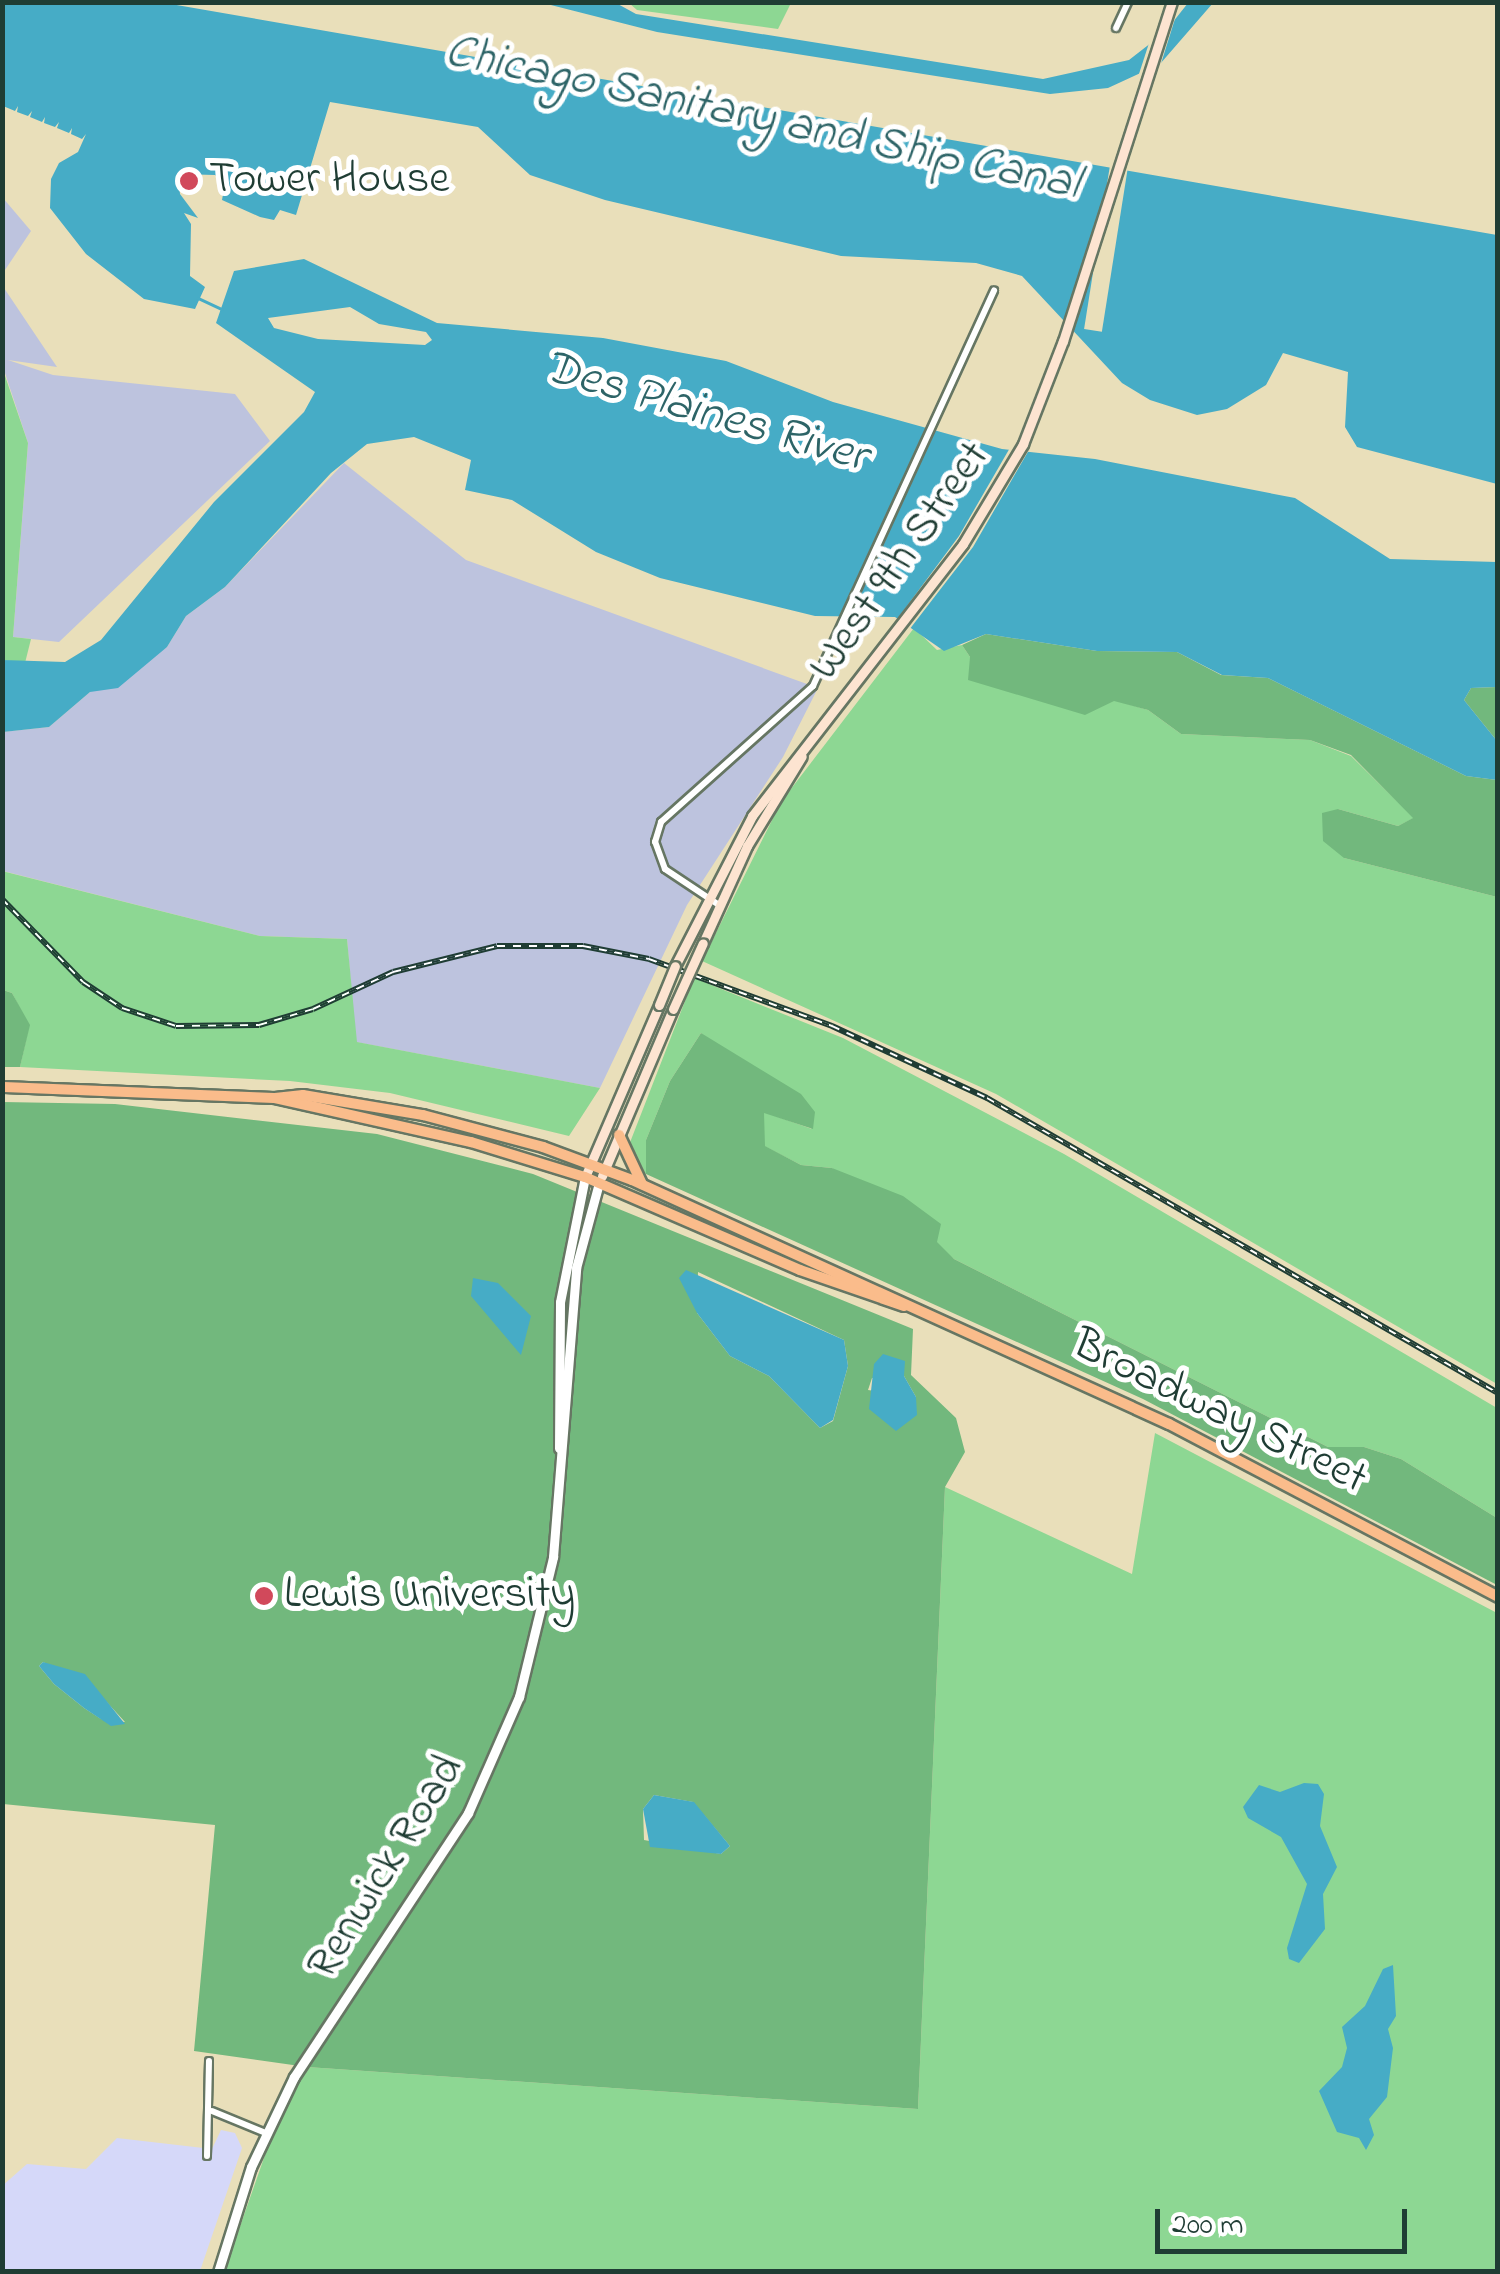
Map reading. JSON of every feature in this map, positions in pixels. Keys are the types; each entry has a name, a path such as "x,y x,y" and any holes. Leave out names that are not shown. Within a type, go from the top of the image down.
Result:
{"main road":[{"name":"West 9th Street","path":"585,1178 687,938 752,816 963,544 1023,444 1063,342 1172,2"},
{"name":"West 9th Street","path":"604,1169 719,904 803,754"},
{"path":"2,1087 276,1098"},
{"name":"Broadway Street","path":"276,1098 313,1096 423,1115 604,1169 1234,1456 1498,1596"},
{"name":"Broadway Street","path":"276,1098 471,1142 585,1178 800,1270 904,1306"},
{"path":"619,1135 643,1185"},
{"name":"Renwick Road","path":"599,1183 604,1169"}],"street":[{"path":"1116,28 1128,2"},
{"name":"West 9th Street","path":"719,904 665,869 655,842 661,822 802,698 846,616 994,290"},
{"name":"Renwick Road","path":"560,1448 560,1302 585,1178"},
{"name":"Renwick Road","path":"218,2272 266,2133 342,1999 431,1875 502,1741 548,1584 576,1268 599,1183"},
{"path":"207,2156 211,2111 209,2060"},
{"path":"211,2111 266,2133"}],"shaded area":[{"path":"3,198 31,231 3,273"},
{"path":"2,285 57,367 8,360 53,375 235,394 270,441 59,642 13,637 28,443 3,367"},
{"path":"344,463 466,560 818,688 783,757 687,905 600,1088 356,1042 347,939 260,936 3,871 2,732 49,727 90,692 167,647 186,616 225,587"},
{"path":"221,2130 235,2133 242,2148 200,2271 3,2271 2,2186 27,2164 86,2169 117,2138 212,2149"}],"green space":[{"path":"629,2 791,3 778,29 637,10"},
{"path":"2,367 28,443 13,637 31,639 25,663 3,660"},
{"path":"914,628 937,650 962,645 970,657 1148,710 1181,734 1310,740 1351,756 1414,818 1398,826 1338,809 1344,858 1497,897 1497,1384 996,1094 702,961 781,802"},
{"path":"986,634 1097,651 1177,652 1221,675 1268,678 1466,776 1497,780 1497,897 1344,858 1323,841 1322,813 1338,809 1398,826 1413,818 1351,755 1310,740 1181,734 1148,710 1114,701 1085,715 968,680 970,657 962,645"},
{"path":"1497,687 1497,741 1464,700 1471,688"},
{"path":"2,871 260,936 347,939 357,1042 600,1088 569,1136 390,1093 290,1081 20,1067 29,1026 12,993 3,990"},
{"path":"694,978 843,1038 1064,1154 1497,1408 1497,1518 1401,1459 1364,1447 1328,1447 954,1259 832,1168 801,1165 764,1146 764,1112 812,1129 701,1033 670,1081 646,1140 646,1174 632,1165 629,1145"},
{"path":"3,990 12,993 30,1025 20,1067 3,1067"},
{"path":"701,1033 801,1094 815,1112 813,1129 764,1113 765,1146 801,1165 832,1168 903,1196 941,1224 937,1242 954,1259 1328,1447 1364,1447 1401,1459 1497,1518 1497,1585 1143,1399 646,1174 646,1140 670,1081"},
{"path":"3,1102 115,1104 377,1134 533,1174 913,1329 911,1375 956,1418 965,1452 945,1487 918,2109 307,2067 194,2051 215,1825 3,1804","holes":["698,1272 844,1340 848,1366 833,1421 820,1428 769,1376 730,1356 697,1313","904,1376 916,1397 868,1390 872,1378","43,1662 93,1687 125,1722 101,1719 84,1708 39,1666","654,1795 693,1802 730,1846 721,1854 644,1840 643,1809"]},
{"path":"1155,1433 1497,1613 1497,2271 224,2272 272,2135 307,2067 918,2109 945,1487 1132,1574"}],"water":[{"name":"Chicago Sanitary and Ship Canal","path":"3,3 165,3 1497,235 1497,484 1357,447 1345,427 1348,372 1283,353 1266,385 1227,409 1197,415 1150,400 1122,383 1022,276 976,263 841,256 605,200 530,175 478,127 330,102 296,215 280,210 274,220 260,217 222,200 225,183 215,175 178,174 180,194 198,218 184,213 191,224 190,276 205,287 195,309 144,299 86,254 50,208 51,179 59,163 78,152 86,134 82,139 71,134 72,128 69,133 57,128 59,122 55,127 44,123 45,117 42,122 30,117 32,111 28,116 17,112 18,106 15,111 3,106"},
{"path":"543,3 616,3 636,14 1043,79 1129,60 1165,32 1188,3 1213,3 1160,64 1108,88 1050,94 657,32"},
{"name":"Des Plaines River","path":"304,259 437,323 603,338 726,361 833,402 1002,449 1095,459 1295,498 1390,559 1497,562 1497,687 1471,688 1464,700 1497,741 1497,780 1466,776 1268,678 1222,675 1177,652 1097,651 986,634 944,651 895,617 815,616 660,578 596,552 512,500 465,490 471,460 414,437 367,444 331,473 225,587 186,616 167,647 118,688 90,692 49,727 3,732 3,660 65,662 101,640 214,502 304,412 315,392 216,323 234,271","holes":["350,307 379,324 426,332 432,340 425,345 318,339 274,328 268,318"]},
{"path":"686,1270 844,1340 848,1366 833,1420 820,1428 769,1376 730,1356 697,1313 679,1278"},
{"path":"473,1278 498,1283 531,1316 521,1355 471,1296"},
{"path":"883,1354 905,1361 904,1376 916,1397 917,1415 896,1431 869,1409 874,1364"},
{"path":"43,1662 85,1674 125,1724 111,1726 84,1708 54,1684 39,1666"},
{"path":"1304,1783 1318,1784 1324,1794 1320,1826 1337,1867 1323,1894 1325,1929 1299,1963 1289,1959 1287,1948 1307,1884 1281,1837 1248,1818 1243,1807 1259,1785 1280,1792"},
{"path":"654,1795 694,1802 730,1846 721,1854 650,1847 643,1809"},
{"path":"1393,1965 1396,2016 1388,2029 1393,2048 1387,2097 1369,2119 1374,2135 1366,2150 1359,2138 1337,2132 1319,2091 1342,2067 1347,2048 1342,2027 1365,2006 1383,1969"}],"pier":[{"path":"1179,6 1159,70 1137,80 1151,37"},
{"path":"1111,159 1129,162 1102,332 1084,329"},
{"path":"1011,446 1029,450 973,547 909,630 895,622 959,536"}],"waterway":[{"path":"198,298 222,309"}],"railway":[{"path":"2,899 83,982 122,1008 176,1026 259,1025 313,1009 393,972 497,946 583,946 649,959 832,1026 987,1098 1498,1393"}],"place":[{"name":"Tower House","path":"189,181"},
{"name":"Lewis University","path":"264,1596"}]}
